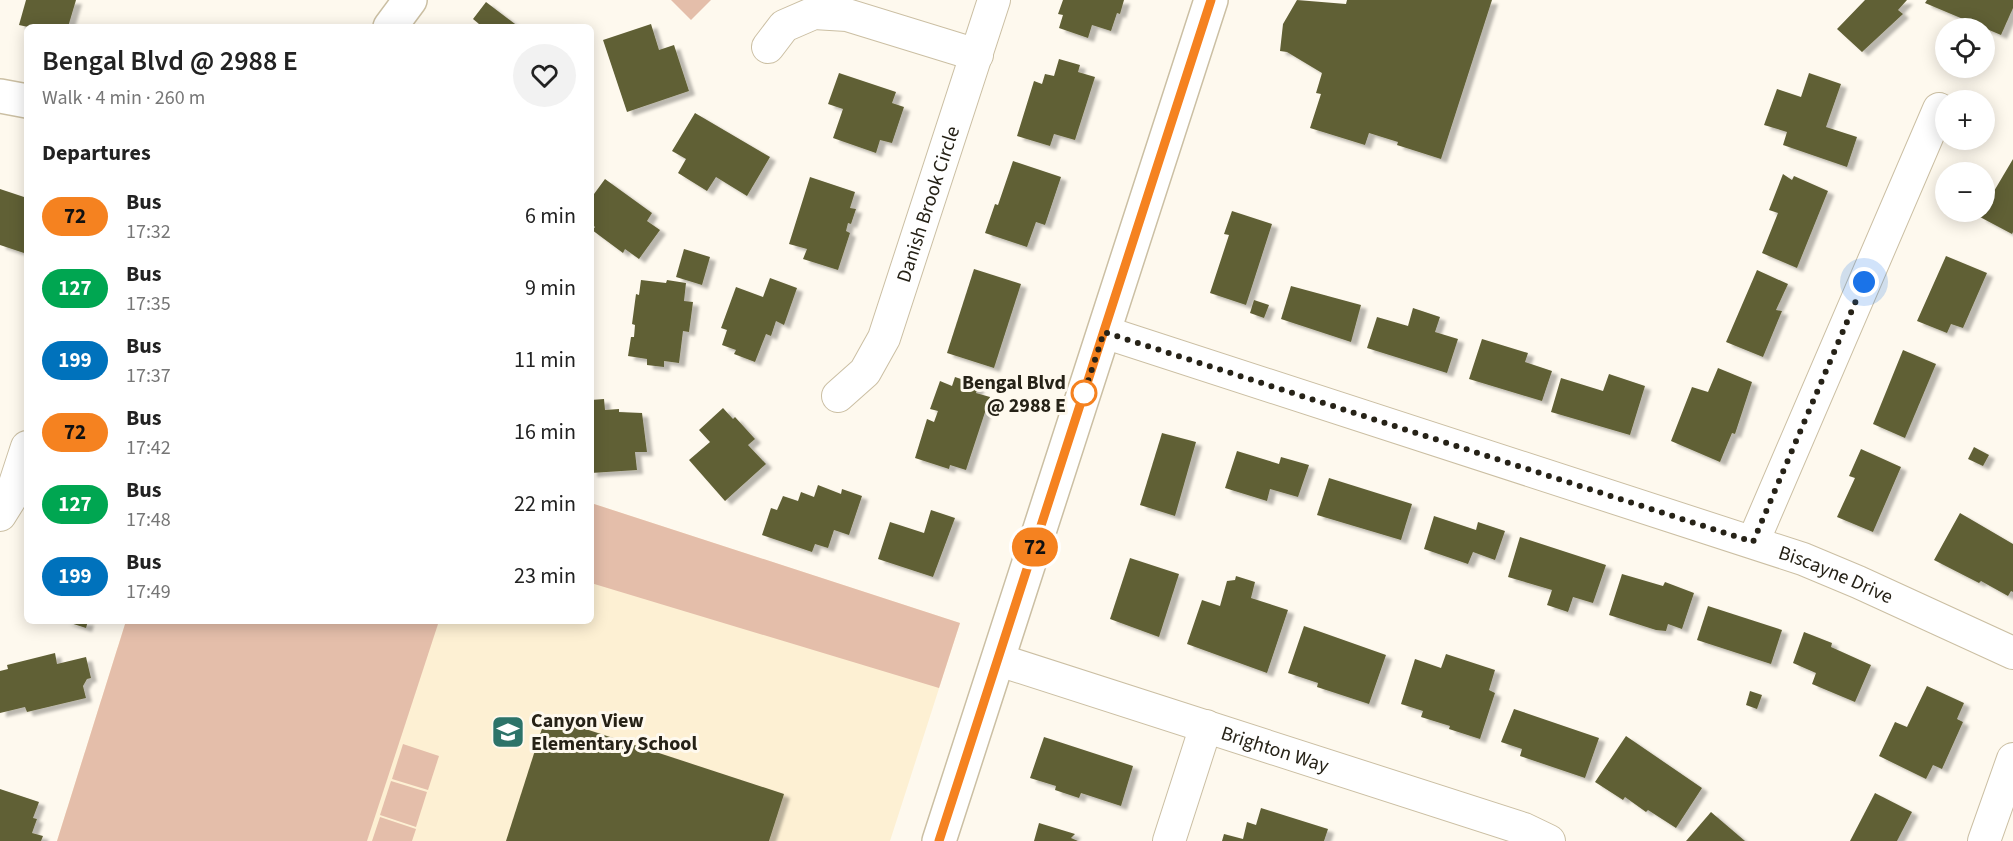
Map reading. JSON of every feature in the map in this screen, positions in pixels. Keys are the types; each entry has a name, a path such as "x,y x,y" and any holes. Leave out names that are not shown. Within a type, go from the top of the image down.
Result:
{"main road":[{"path":"392,24 411,0"},
{"path":"939,841 1211,0"},
{"path":"0,96 24,100"}],"street":[{"name":"Danish Brook Circle","path":"838,396 865,372 884,338 994,0"},
{"path":"768,47 784,26 814,13 847,15 976,55"},
{"path":"1753,542 1935,118"},
{"name":"Biscayne Drive","path":"1104,332 1803,559 2013,653"},
{"path":"0,515 10,499 24,456"},
{"name":"Brighton Way","path":"999,660 1524,830 1549,841"},
{"path":"1169,841 1206,726"},
{"path":"1986,841 2013,759"}],"shaded area":[{"path":"671,0 711,0 691,20"},
{"name":"Canyon View Elementary School","path":"594,504 960,623 890,841 57,841 125,624 594,624"},
{"path":"594,504 960,623 939,688 594,584"},
{"path":"125,624 438,624 367,841 57,841"},
{"path":"403,744 439,756 428,790 392,779"},
{"path":"391,781 427,792 416,827 380,815"},
{"path":"380,817 416,829 412,841 372,841"}],"building":[{"path":"26,0 76,0 69,24 19,25"},
{"path":"1063,0 1124,0 1111,31 1092,25 1088,38 1059,28 1063,15 1058,14"},
{"path":"1297,0 1346,4 1347,0 1492,0 1441,159 1369,133 1365,145 1310,128 1321,94 1316,93 1322,73 1287,52 1280,51 1283,24"},
{"path":"1865,0 1907,0 1898,10 1903,14 1862,52 1837,29"},
{"path":"1927,0 2013,0 2013,8 2001,35 1995,32 1995,18 1961,18 1925,3"},
{"path":"486,2 515,24 479,24 473,19"},
{"path":"651,24 659,50 674,45 689,91 627,112 603,40"},
{"path":"1059,59 1080,65 1078,72 1095,77 1075,140 1054,134 1050,146 1017,136 1034,81 1042,84 1045,74 1054,76"},
{"path":"839,73 896,92 892,103 904,107 892,143 880,140 876,153 833,138 843,109 828,104"},
{"path":"1809,73 1841,84 1826,127 1857,137 1847,167 1783,145 1787,132 1764,125 1777,89 1801,97"},
{"path":"695,113 770,157 747,196 716,177 707,191 678,173 686,159 672,151"},
{"path":"2013,159 2012,234 1989,222 1995,222 1995,189"},
{"path":"1013,161 1061,177 1045,225 1036,222 1027,247 985,233 995,204 998,205"},
{"path":"1783,174 1792,180 1794,176 1828,191 1797,268 1762,253 1778,213 1769,210"},
{"path":"810,177 855,192 850,208 856,209 851,224 848,223 846,231 850,233 838,270 803,259 807,249 789,244"},
{"path":"605,179 652,213 647,221 660,230 639,259 625,249 623,253 594,231 594,194"},
{"path":"0,189 24,197 24,253 0,245"},
{"path":"1232,211 1272,224 1246,305 1210,293 1229,235 1224,234"},
{"path":"684,249 710,257 702,285 676,277"},
{"path":"1946,256 1987,273 1963,328 1951,324 1947,333 1917,321"},
{"path":"974,269 1021,284 994,368 947,353"},
{"path":"1757,270 1788,284 1776,310 1782,311 1763,357 1726,342"},
{"path":"770,278 797,288 784,325 776,321 771,336 766,334 755,362 734,354 736,350 722,345 727,330 721,328 736,287 763,297"},
{"path":"641,280 686,283 684,301 693,302 689,332 683,331 679,363 664,361 664,367 647,365 647,359 628,356 631,337 634,337 635,325 632,324 636,294 639,295"},
{"path":"1291,286 1361,305 1351,342 1281,319"},
{"path":"1254,300 1269,305 1264,318 1250,313"},
{"path":"1413,308 1440,317 1435,332 1458,339 1447,373 1367,348 1377,317 1408,326"},
{"path":"1482,339 1528,353 1525,362 1552,371 1542,401 1469,379"},
{"path":"1903,350 1936,364 1905,438 1873,424"},
{"path":"1718,368 1752,382 1735,434 1732,433 1720,462 1671,441 1692,387 1708,392"},
{"path":"1609,374 1645,386 1630,435 1551,412 1561,378 1603,391"},
{"path":"955,377 979,385 976,393 990,397 966,470 950,465 949,469 915,458 927,419 934,422 938,411 930,409 940,381 952,386"},
{"path":"604,399 605,410 619,409 619,412 642,413 647,452 635,452 637,470 594,473 594,400"},
{"path":"723,408 733,419 735,417 755,439 748,445 766,464 725,501 689,460 710,442 699,430"},
{"path":"1162,433 1196,442 1175,516 1140,505"},
{"path":"1974,447 1989,455 1983,466 1968,459"},
{"path":"1861,449 1901,467 1873,532 1837,517 1855,478 1849,476"},
{"path":"1237,451 1279,464 1281,457 1309,465 1298,497 1270,489 1267,501 1225,488"},
{"path":"1329,478 1412,504 1401,540 1317,515"},
{"path":"818,485 841,494 842,489 862,496 849,535 834,530 828,548 815,544 812,552 762,535 771,508 777,510 783,496 798,501 801,492 814,497"},
{"path":"931,510 955,518 933,577 878,559 890,522 924,533"},
{"path":"1960,513 2013,544 2013,592 2011,591 2008,596 1934,560"},
{"path":"1434,516 1476,530 1478,522 1505,531 1495,560 1473,552 1468,564 1424,549"},
{"path":"1520,537 1606,565 1593,603 1573,597 1568,612 1547,605 1552,590 1508,577"},
{"path":"1130,558 1179,574 1159,637 1110,619"},
{"path":"1622,574 1663,586 1665,582 1694,593 1682,629 1668,624 1666,631 1656,630 1609,615"},
{"path":"1236,576 1255,582 1251,598 1288,610 1267,673 1187,644 1202,600 1220,606 1227,581 1235,580"},
{"path":"1708,606 1782,630 1771,664 1697,640"},
{"path":"73,624 87,624 86,628"},
{"path":"1304,626 1386,655 1369,704 1317,687 1318,683 1288,673"},
{"path":"1804,632 1832,643 1831,647 1871,665 1855,702 1812,684 1816,673 1793,663"},
{"path":"55,653 57,664 86,657 91,678 87,679 83,686 86,698 27,712 25,707 0,713 0,671 8,669 7,665"},
{"path":"1446,654 1495,670 1489,690 1495,693 1480,739 1421,717 1423,711 1401,704 1415,659 1441,668"},
{"path":"1927,686 1964,703 1957,719 1963,722 1942,769 1933,765 1926,779 1879,756 1895,722 1907,727"},
{"path":"1750,691 1762,695 1757,709 1746,705"},
{"path":"1514,709 1599,738 1585,778 1520,756 1522,749 1501,742"},
{"path":"546,716 784,794 769,841 506,841"},
{"path":"1626,736 1702,788 1676,828 1648,810 1646,812 1625,797 1623,800 1595,782"},
{"path":"1044,737 1133,766 1121,806 1081,793 1079,798 1055,790 1056,786 1030,778"},
{"path":"0,789 39,802 33,818 37,819 32,833 43,836 41,841 0,841"},
{"path":"1875,793 1912,812 1897,841 1850,841"},
{"path":"1261,808 1328,829 1324,841 1222,841 1224,834 1243,839 1247,822 1256,825"},
{"path":"1711,812 1745,841 1686,841"},
{"path":"1039,823 1075,834 1071,838 1078,841 1034,841"}],"bus line":[{"name":"72","path":"939,841 1211,0"}],"place":[{"name":"Bengal Blvd @ 2988 E","path":"1084,393"},
{"name":"Canyon View Elementary School","path":"508,732"}],"route":[{"path":"1084,393 1083,397 1104,332 1753,542 1864,282"}]}
